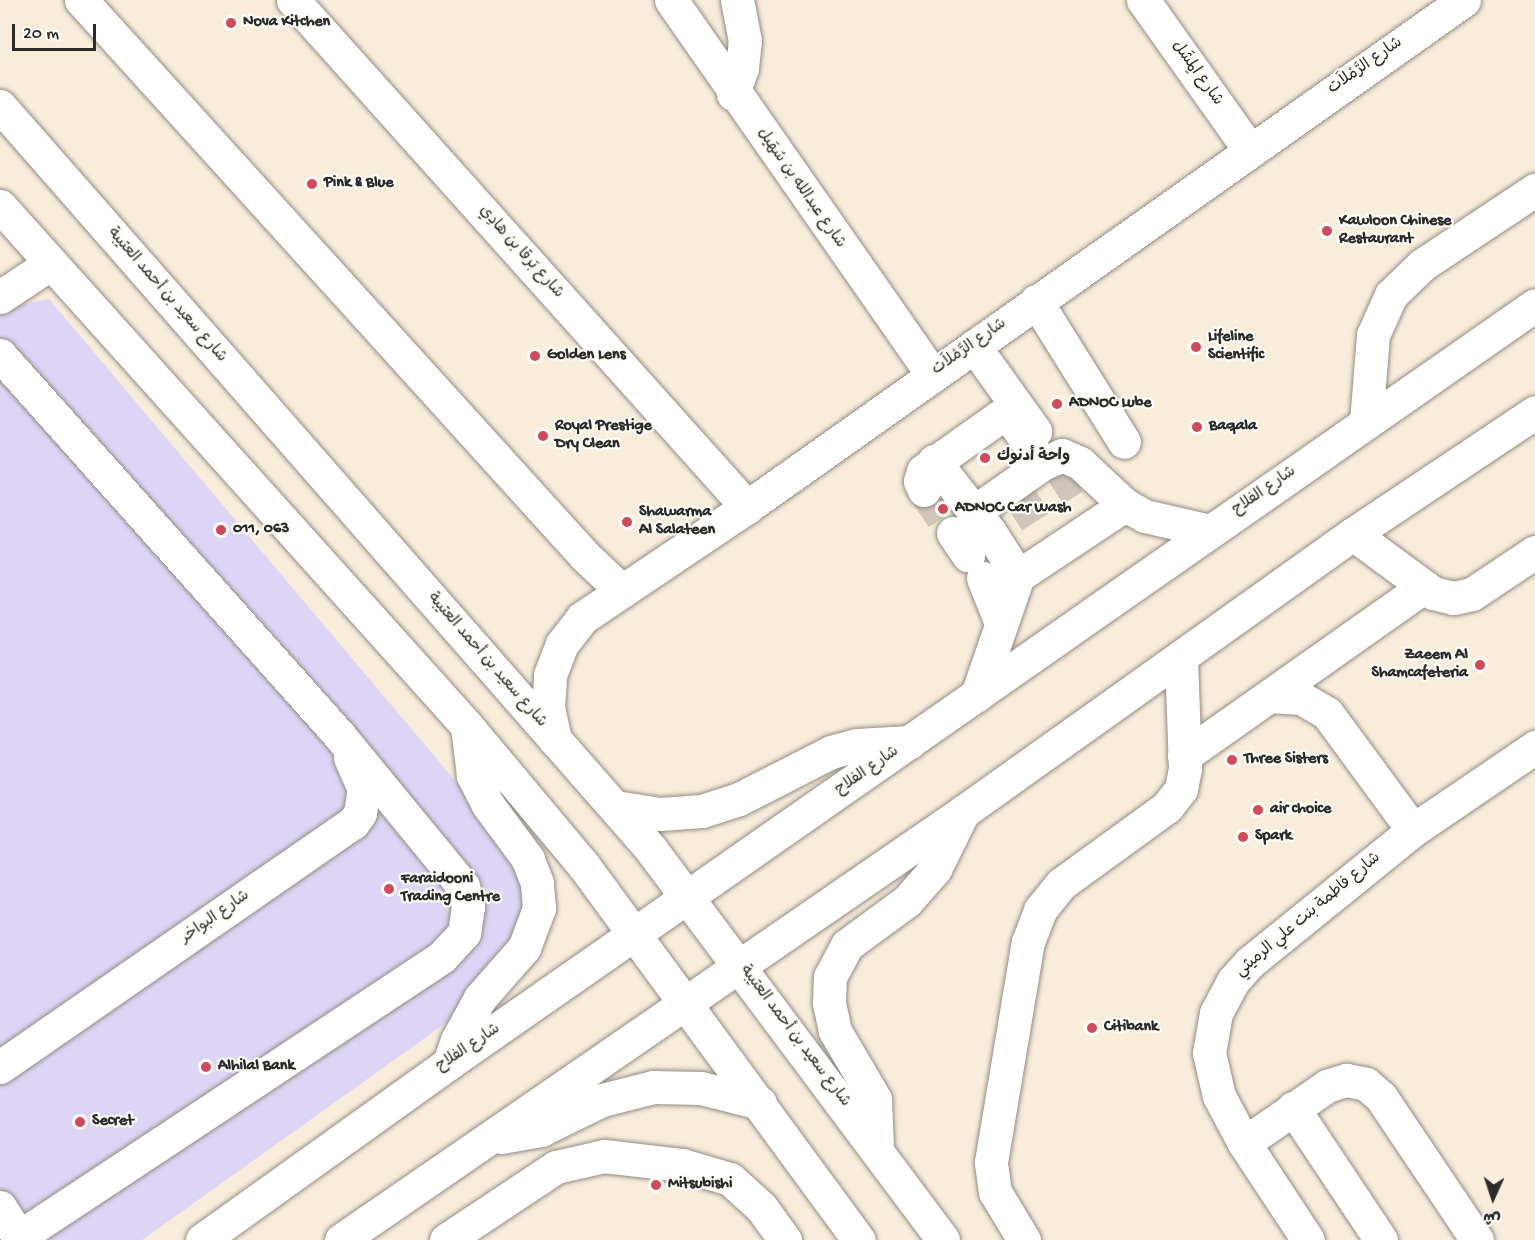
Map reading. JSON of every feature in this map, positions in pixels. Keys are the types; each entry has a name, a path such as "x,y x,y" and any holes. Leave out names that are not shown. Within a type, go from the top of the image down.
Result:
{"main road":[{"path":"81,0 577,547 622,591"},
{"name":"شارع بَرقا بن هادِي","path":"293,0 747,507"},
{"name":"شارع عبدالله بن سُهَيل","path":"671,0 733,94 933,375"},
{"path":"733,94 742,68 745,41 737,0"},
{"name":"شارع المِشَل","path":"1143,0 1249,149"},
{"name":"شارع الرَّمْلاَت","path":"555,740 548,707 550,675 562,644 582,618 747,507 1249,149 1464,0"},
{"name":"شارع سعيد بن أحمد العتيبة","path":"0,106 615,807 741,966 944,1240"},
{"path":"1366,422 1373,334 1391,295 1422,265 1535,190"},
{"path":"0,206 467,726 584,866 859,1240"},
{"path":"0,297 51,263"},
{"path":"1036,301 1124,442"},
{"name":"شارع الفلاح","path":"202,1240 449,1063 636,935 1209,531 1535,305"},
{"path":"974,346 1074,474"},
{"path":"0,355 339,735 463,886 469,912 464,933 442,957 20,1239 0,1208"},
{"path":"341,1240 963,812 1353,534 1535,412"},
{"path":"977,695 1001,623 992,543 929,476 999,417 1013,421 1074,474 1125,506 1166,524 1209,531"},
{"path":"992,543 1074,474"},
{"path":"992,543 1125,506"},
{"path":"1353,534 1424,587 1442,596 1462,597 1535,552"},
{"path":"1184,756 1424,587"},
{"path":"1327,713 1330,653"},
{"path":"1024,1240 994,1192 991,1162 1033,925 1061,884 1175,798 1184,778 1181,657"},
{"path":"1270,696 1301,698 1327,713 1413,830"},
{"path":"449,1063 467,1018 531,936 539,908 537,883 528,859 488,805 473,775 467,726"},
{"name":"شارع البواخر","path":"0,1067 352,823 360,813 364,789 339,735"},
{"path":"615,807 660,814 702,811 739,799 831,752 857,745 910,742"},
{"name":"شارع فاطمة بنت علي الرميثي","path":"1308,1240 1244,1143 1219,1096 1209,1053 1216,1013 1233,981 1249,963 1413,830 1535,747"},
{"path":"877,1147 875,1099 835,1031 829,1003 830,977 847,945 907,901 935,870 963,812"},
{"path":"1244,1143 1293,1108 1336,1082 1356,1081 1374,1090 1477,1240"},
{"path":"490,1138 541,1130 602,1100 653,1088 701,1088 760,1103"},
{"path":"1293,1108 1381,1240"},
{"path":"446,1240 488,1228 556,1167 596,1157 629,1157 706,1170 730,1179 760,1207 785,1240"}],"shaded area":[{"path":"0,289 15,306 49,299 479,809 524,885 521,923 464,1010 142,1240 0,1240"}],"tunnel":[{"path":"1013,516 1074,477"},
{"path":"924,490 953,533"}],"place":[{"name":"Nova Kitchen","path":"231,23"},
{"name":"Pink & Blue","path":"312,184"},
{"name":"Kawloon Chinese Restaurant","path":"1327,231"},
{"name":"Lifeline Scientific","path":"1196,347"},
{"name":"Golden Lens","path":"535,356"},
{"name":"ADNOC Lube","path":"1057,404"},
{"name":"Baqala","path":"1197,427"},
{"name":"Royal Prestige Dry Clean","path":"543,436"},
{"name":"واحة أدنوك","path":"985,458"},
{"name":"ADNOC Car Wash","path":"943,509"},
{"name":"Shawarma Al Salateen","path":"627,522"},
{"name":"011, 063","path":"221,530"},
{"name":"Zaeem Al Shamcafeteria","path":"1480,665"},
{"name":"Three Sisters","path":"1232,760"},
{"name":"air choice","path":"1258,810"},
{"name":"Spark","path":"1243,837"},
{"name":"Faraidooni Trading Centre","path":"389,889"},
{"name":"Citibank","path":"1092,1028"},
{"name":"Alhilal Bank","path":"206,1067"},
{"name":"Secret","path":"80,1122"},
{"name":"Mitsubishi","path":"656,1185"}]}
